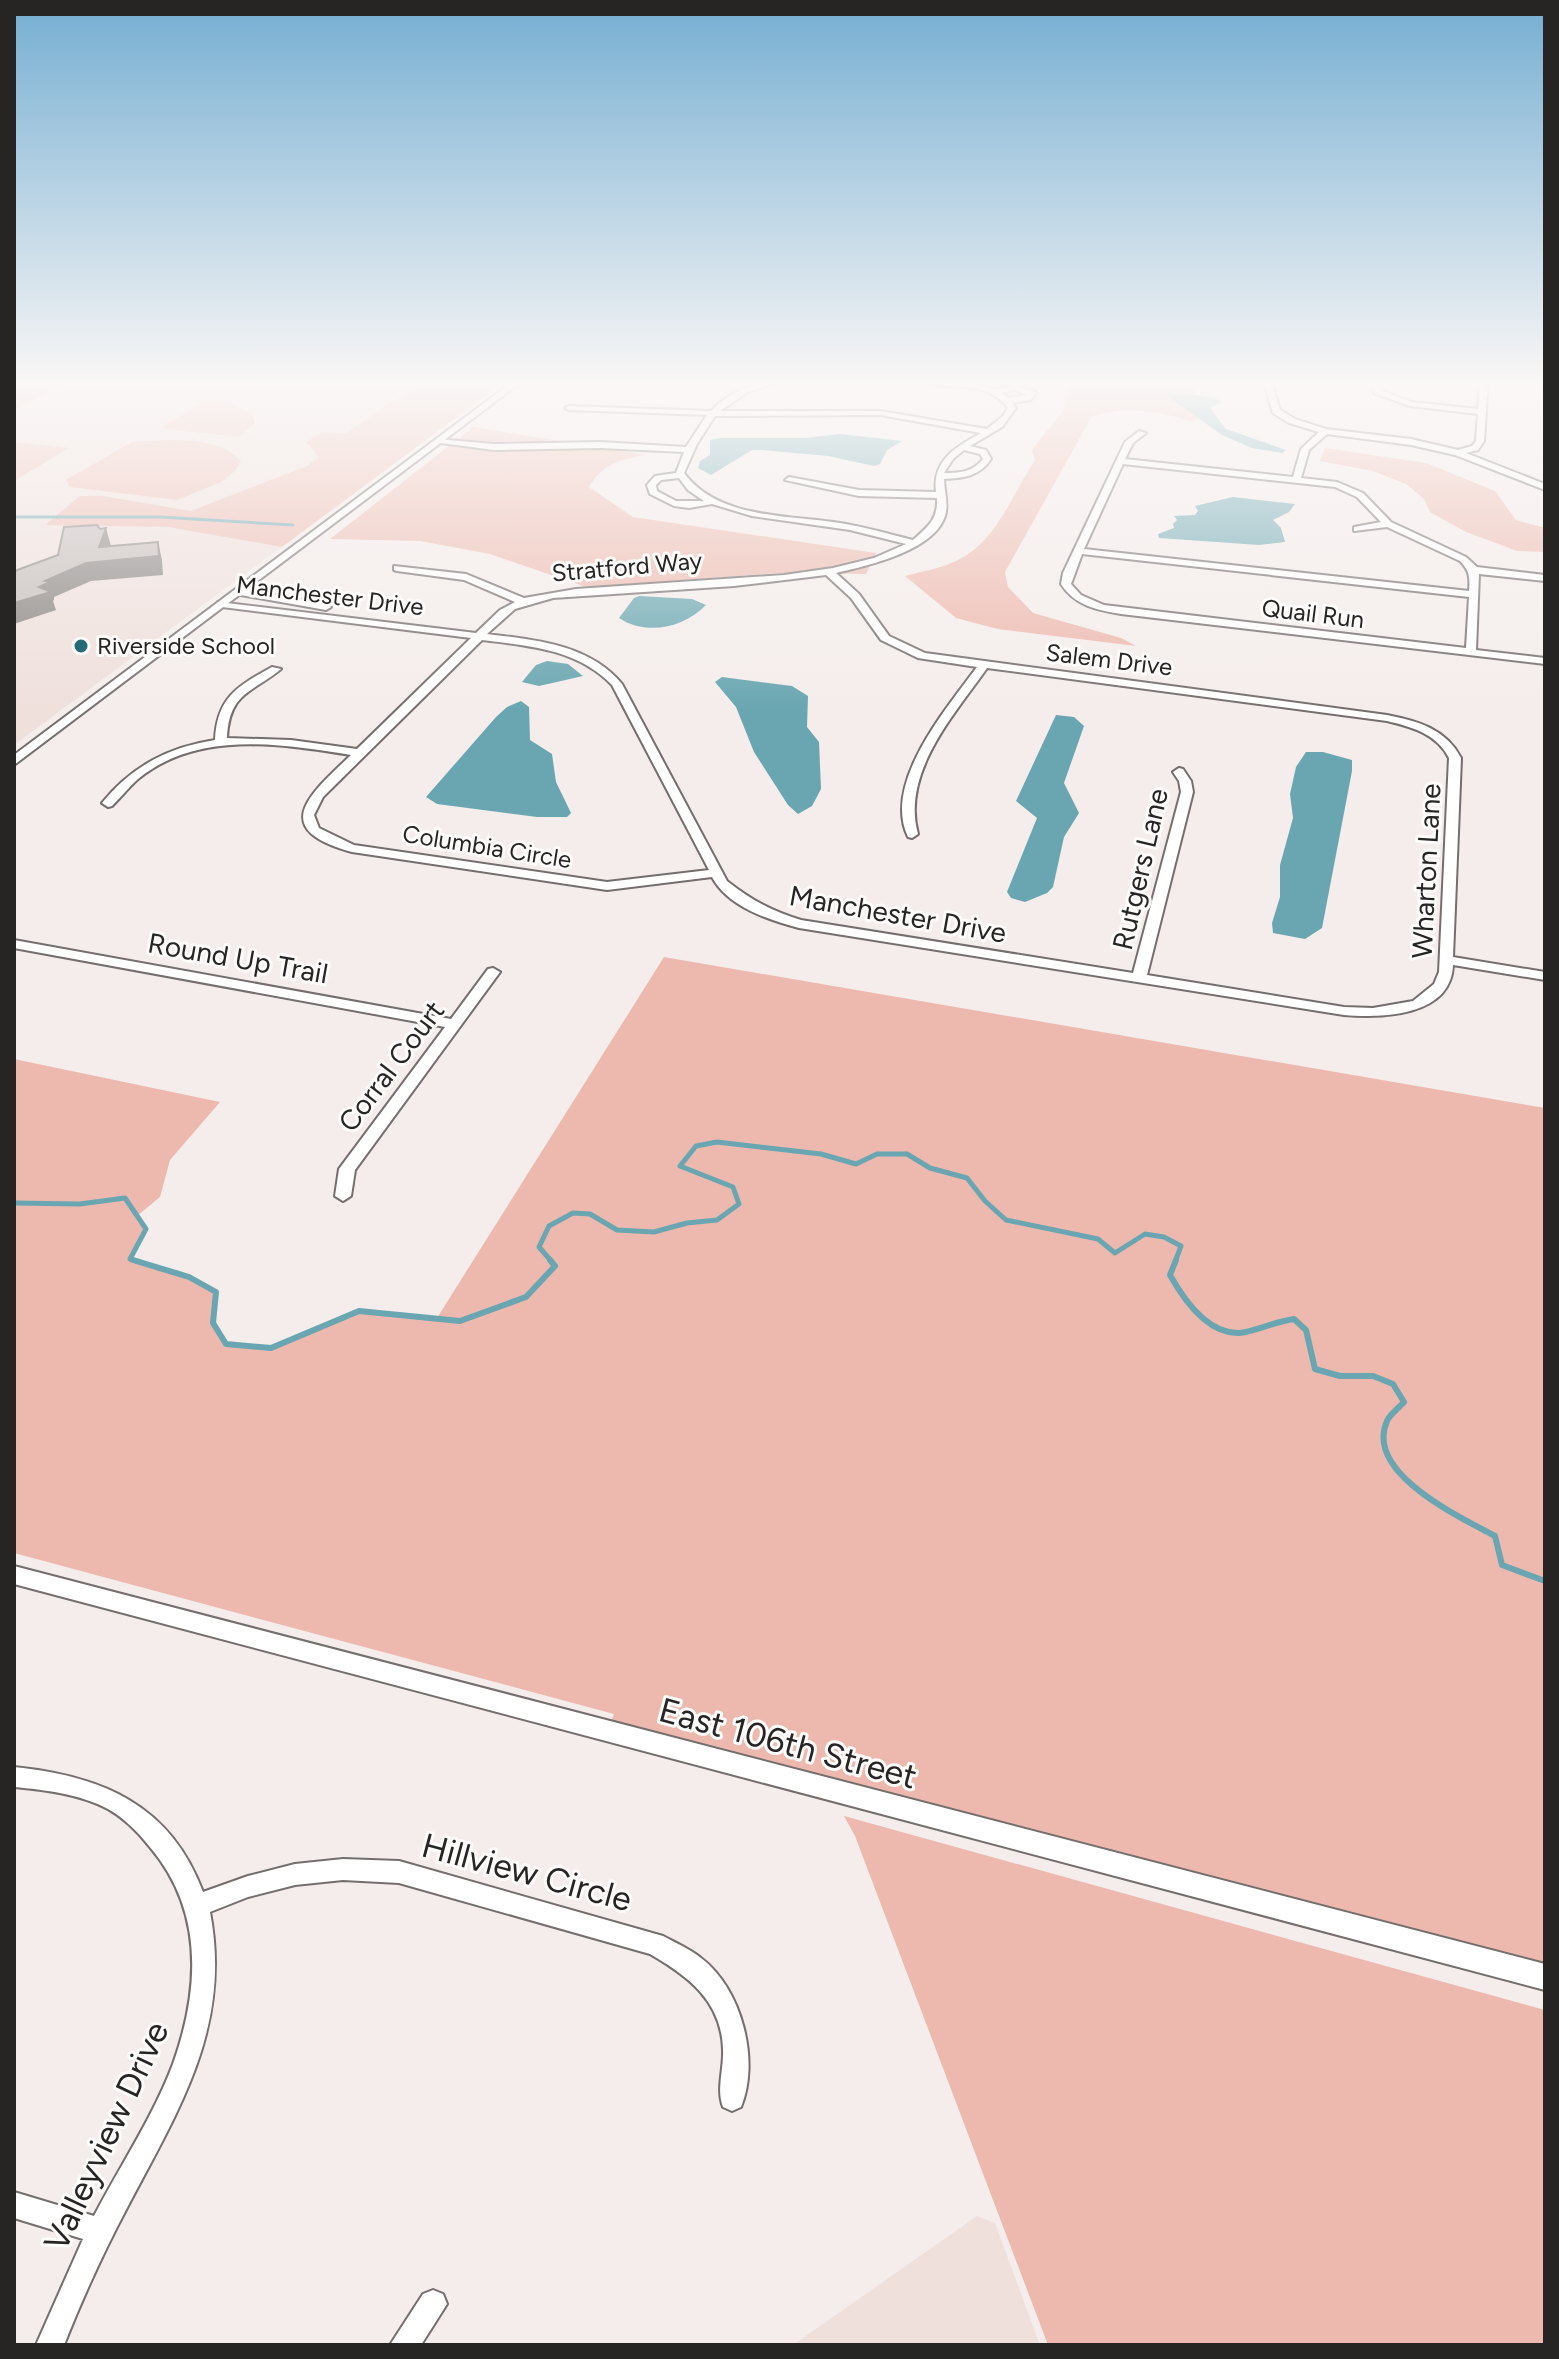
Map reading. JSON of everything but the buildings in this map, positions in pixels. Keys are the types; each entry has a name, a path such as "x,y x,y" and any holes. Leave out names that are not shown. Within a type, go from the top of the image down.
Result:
{"street":[{"path":"14,761 374,490"},
{"path":"652,490 669,502 684,505 712,501"},
{"path":"693,490 712,501 746,511 841,526 914,543"},
{"path":"843,490 941,495"},
{"name":"Stratford Way","path":"330,782 503,613 524,602 561,594 829,572 873,562 928,534 940,520 943,510 941,490"},
{"path":"1107,490 1079,551 1474,595"},
{"path":"1349,490 1388,524 1455,555 1474,570 1545,578"},
{"path":"1357,529 1388,524"},
{"name":"Quail Run","path":"1079,551 1066,580 1070,592 1098,606 1545,661"},
{"path":"397,568 466,577 524,602"},
{"path":"1471,652 1474,570"},
{"name":"Salem Drive","path":"829,572 855,596 893,644 930,659 1367,715 1417,726"},
{"name":"Manchester Drive","path":"239,592 559,648 583,657 608,673 617,684 715,873 729,891 746,903 799,924 1344,1011 1397,1009"},
{"name":"Manchester Drive","path":"222,604 481,635"},
{"path":"912,834 906,811 925,750 937,728 982,667"},
{"path":"221,741 221,716 227,705 248,686 276,669"},
{"name":"Wharton Lane","path":"1397,1009 1433,996 1444,979 1446,960 1455,758 1444,741 1417,726"},
{"path":"108,803 142,768 177,752 221,741 270,740 360,753"},
{"name":"Rutgers Lane","path":"1139,978 1187,792 1179,772"},
{"name":"Columbia Circle","path":"330,782 312,799 308,822 331,841 352,848 607,886 715,873"},
{"name":"Round Up Trail","path":"14,944 453,1024"},
{"path":"1446,960 1545,976"},
{"name":"Corral Court","path":"343,1196 347,1169 493,972"},
{"name":"East 106th Street","path":"14,1575 1545,1977"},
{"name":"Valleyview Drive","path":"14,1777 71,1786 116,1802 169,1848 186,1874 202,1923 203,2003 186,2062 83,2264 50,2345"},
{"name":"Hillview Circle","path":"196,1906 254,1882 290,1873 324,1868 364,1868 399,1872 655,1944 694,1967 712,1987 728,2013 736,2049 732,2098"},
{"path":"14,2205 101,2231"},
{"path":"404,2345 433,2304"}],"shaded area":[{"path":"14,490 358,490 14,745"},
{"path":"95,490 201,490 177,500"},
{"path":"245,490 359,490 282,547 168,527 45,525 80,496 103,496 191,511"},
{"path":"392,490 594,490 633,517 876,553 866,574 779,573 586,587 490,554 420,541 330,539"},
{"path":"1017,490 1051,490 1005,572 1008,587 1033,613 1121,638 1136,646 998,629 956,618 905,576 954,562 985,540"},
{"path":"1413,490 1495,491 1516,520 1545,528 1545,552 1517,551 1466,532 1430,512 1424,499"},
{"path":"664,957 1545,1108 1545,1967 611,1722 614,1714 14,1553 14,1059 220,1102 170,1160 160,1197 137,1216 146,1229 130,1259 189,1277 216,1292 213,1323 226,1344 271,1348 359,1311 437,1318"},
{"path":"844,1816 1545,2010 1545,2345 1048,2345 855,1836"},
{"path":"977,2216 995,2223 1040,2345 793,2345"}],"water":[{"path":"1233,497 1295,504 1289,512 1273,520 1281,528 1285,542 1259,545 1159,538 1158,534 1174,528 1177,520 1174,516 1195,515 1198,511 1195,506"},
{"path":"639,596 692,599 706,605 676,624 641,627 619,618"},
{"path":"547,661 568,664 583,676 539,686 522,682 536,665"},
{"path":"722,677 792,686 808,696 807,727 819,742 821,789 812,806 798,814 788,805 754,752 736,707 715,682"},
{"path":"521,701 529,707 530,740 552,754 556,782 571,813 567,817 537,817 437,804 426,797 496,717 507,707"},
{"path":"1056,715 1074,717 1084,726 1064,783 1079,813 1064,837 1053,887 1047,893 1025,902 1011,898 1007,892 1037,818 1016,801"},
{"path":"1306,752 1323,752 1352,760 1352,771 1322,928 1305,939 1273,933 1272,923 1280,897 1280,865 1293,818 1290,794 1296,767"}],"waterway":[{"path":"14,517 160,517 293,525"},
{"path":"552,1262 539,1247 549,1226 573,1213 590,1214 617,1230 654,1232 687,1223 717,1220 739,1204 733,1187 680,1166 696,1146 717,1142 821,1154 856,1164 877,1154 907,1154 930,1168 967,1178 985,1201 1006,1220 1098,1239 1115,1253 1145,1234 1164,1237 1181,1246 1175,1262"},
{"path":"14,1203 80,1204 125,1198 146,1229 130,1259 140,1262"},
{"path":"133,1260 189,1277 216,1292 213,1323 226,1344 271,1348 359,1311 460,1321 526,1297 555,1266 550,1260"},
{"path":"1176,1260 1170,1275 1176,1285 1198,1314 1217,1328 1239,1333 1294,1319 1306,1330 1315,1369 1340,1376 1373,1376 1393,1384 1404,1402 1387,1421 1384,1440 1389,1458 1402,1475 1439,1505 1495,1536 1502,1565 1545,1581"}],"place":[{"name":"Riverside School","path":"81,646"}]}
